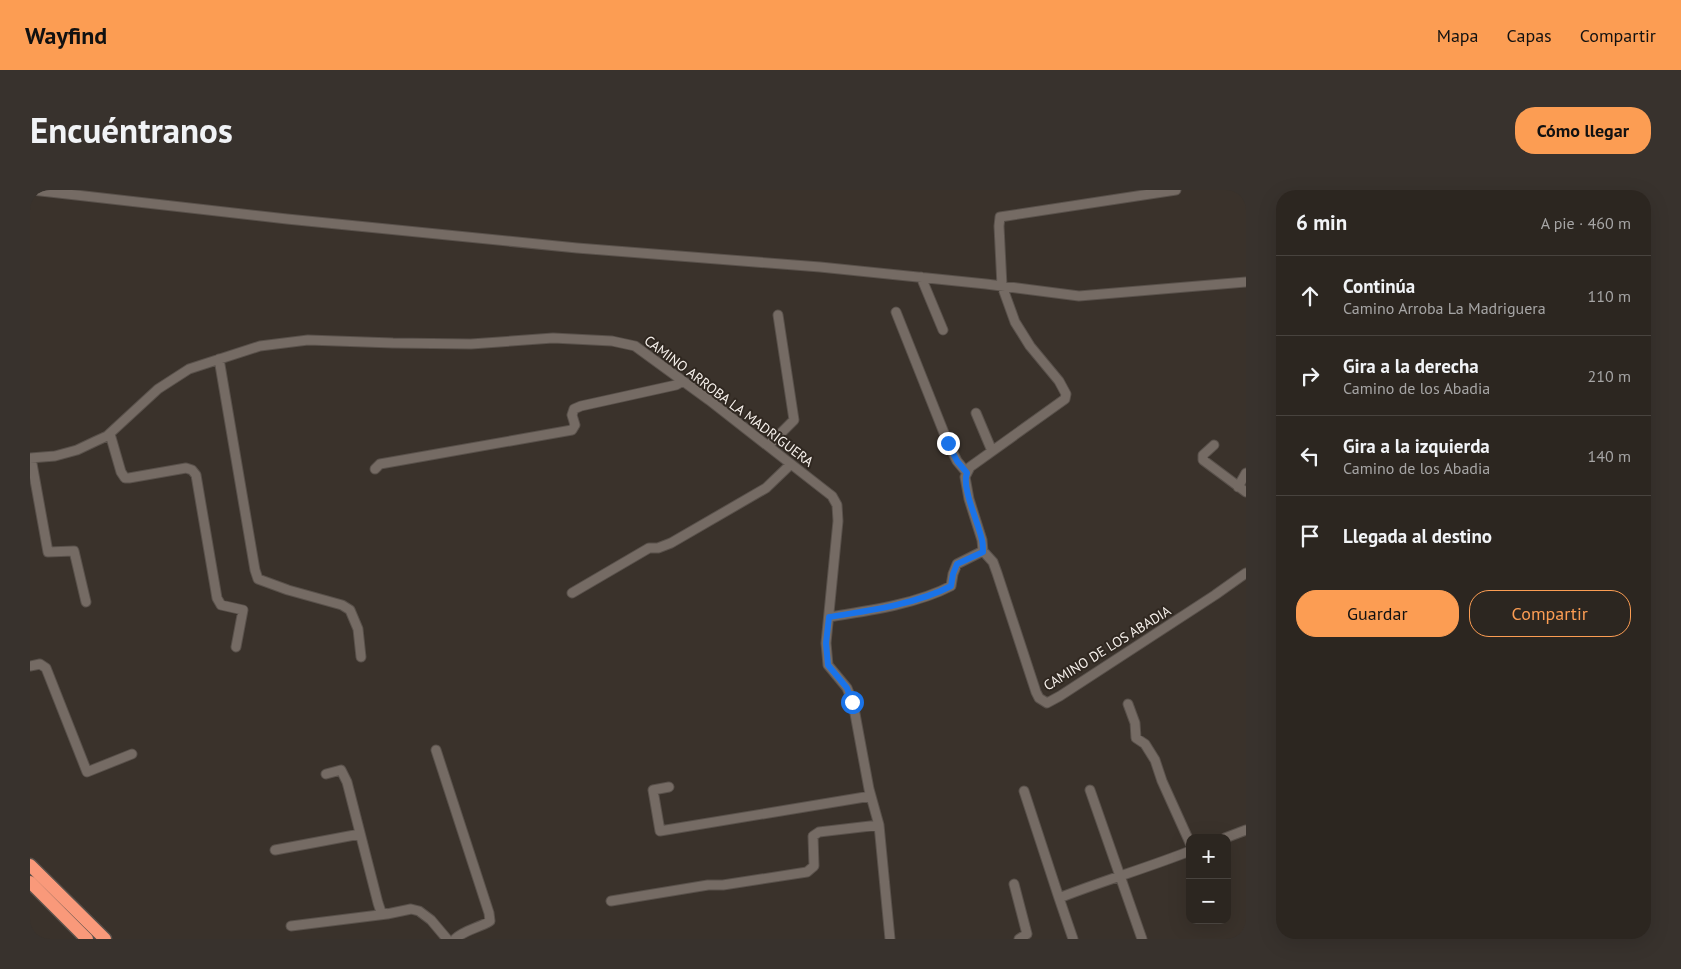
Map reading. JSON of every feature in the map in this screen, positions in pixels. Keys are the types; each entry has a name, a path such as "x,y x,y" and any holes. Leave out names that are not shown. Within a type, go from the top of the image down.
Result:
{"highway":[{"path":"30,865 104,939"},
{"path":"30,882 87,939"}],"street":[{"path":"32,190 577,248 921,277 1079,296 1246,282"},
{"path":"896,312 948,443 957,461 967,473 970,467 1065,398 1066,394 1059,381 1030,346 1015,322 1002,286 998,226 1000,217 1176,190"},
{"path":"921,277 942,330"},
{"path":"768,446 794,420 778,315"},
{"name":"CAMINO ARROBA LA MADRIGUERA","path":"30,458 56,456 77,450 110,434 146,400 189,369 260,346 308,340 471,344 553,338 612,342 635,346 832,496 837,505 838,521 826,643 828,665 847,688 852,702 871,796 879,825 890,939"},
{"path":"219,359 258,579 288,590 342,605 350,610 358,629 361,657"},
{"path":"375,468 380,464 572,430 575,425 572,414 574,409 676,385 683,381"},
{"path":"976,413 992,452"},
{"path":"110,434 120,472 125,478 186,468 192,470 196,475 217,598 221,605 243,610 236,647"},
{"path":"1214,445 1204,455 1203,460 1246,492"},
{"path":"30,458 48,552 74,551 86,602"},
{"path":"572,593 649,548 658,548 671,543 731,509 766,488 791,464"},
{"name":"CAMINO DE LOS ABADIA","path":"967,473 965,477 969,499 982,540 983,551 993,562 1036,692 1042,701 1047,703 1246,573"},
{"path":"1238,487 1246,473"},
{"path":"829,617 876,609 940,592 951,586 957,564 983,551"},
{"path":"30,666 40,664 46,668 87,772 132,754"},
{"path":"1128,704 1135,723 1136,738 1145,744 1155,760 1162,781 1186,834"},
{"path":"436,750 490,920 460,934 455,939"},
{"path":"326,774 341,770 347,782 378,903 381,912 387,914"},
{"path":"669,787 653,790 660,831 871,796"},
{"path":"1090,790 1142,939"},
{"path":"1024,791 1073,939"},
{"path":"611,901 680,889 723,885 807,872 814,866 813,836 819,832 879,825"},
{"path":"1231,836 1246,830"},
{"path":"275,850 360,834"},
{"path":"1059,898 1186,853"},
{"path":"1014,884 1028,934 1019,939"},
{"path":"291,926 387,914 411,909 419,911 432,920 447,939"}],"route":[{"path":"852,702 847,688 828,665 826,643 829,617 876,609 940,592 951,586 957,564 983,552 982,540 969,499 965,477 967,473 957,461 948,443"}]}
